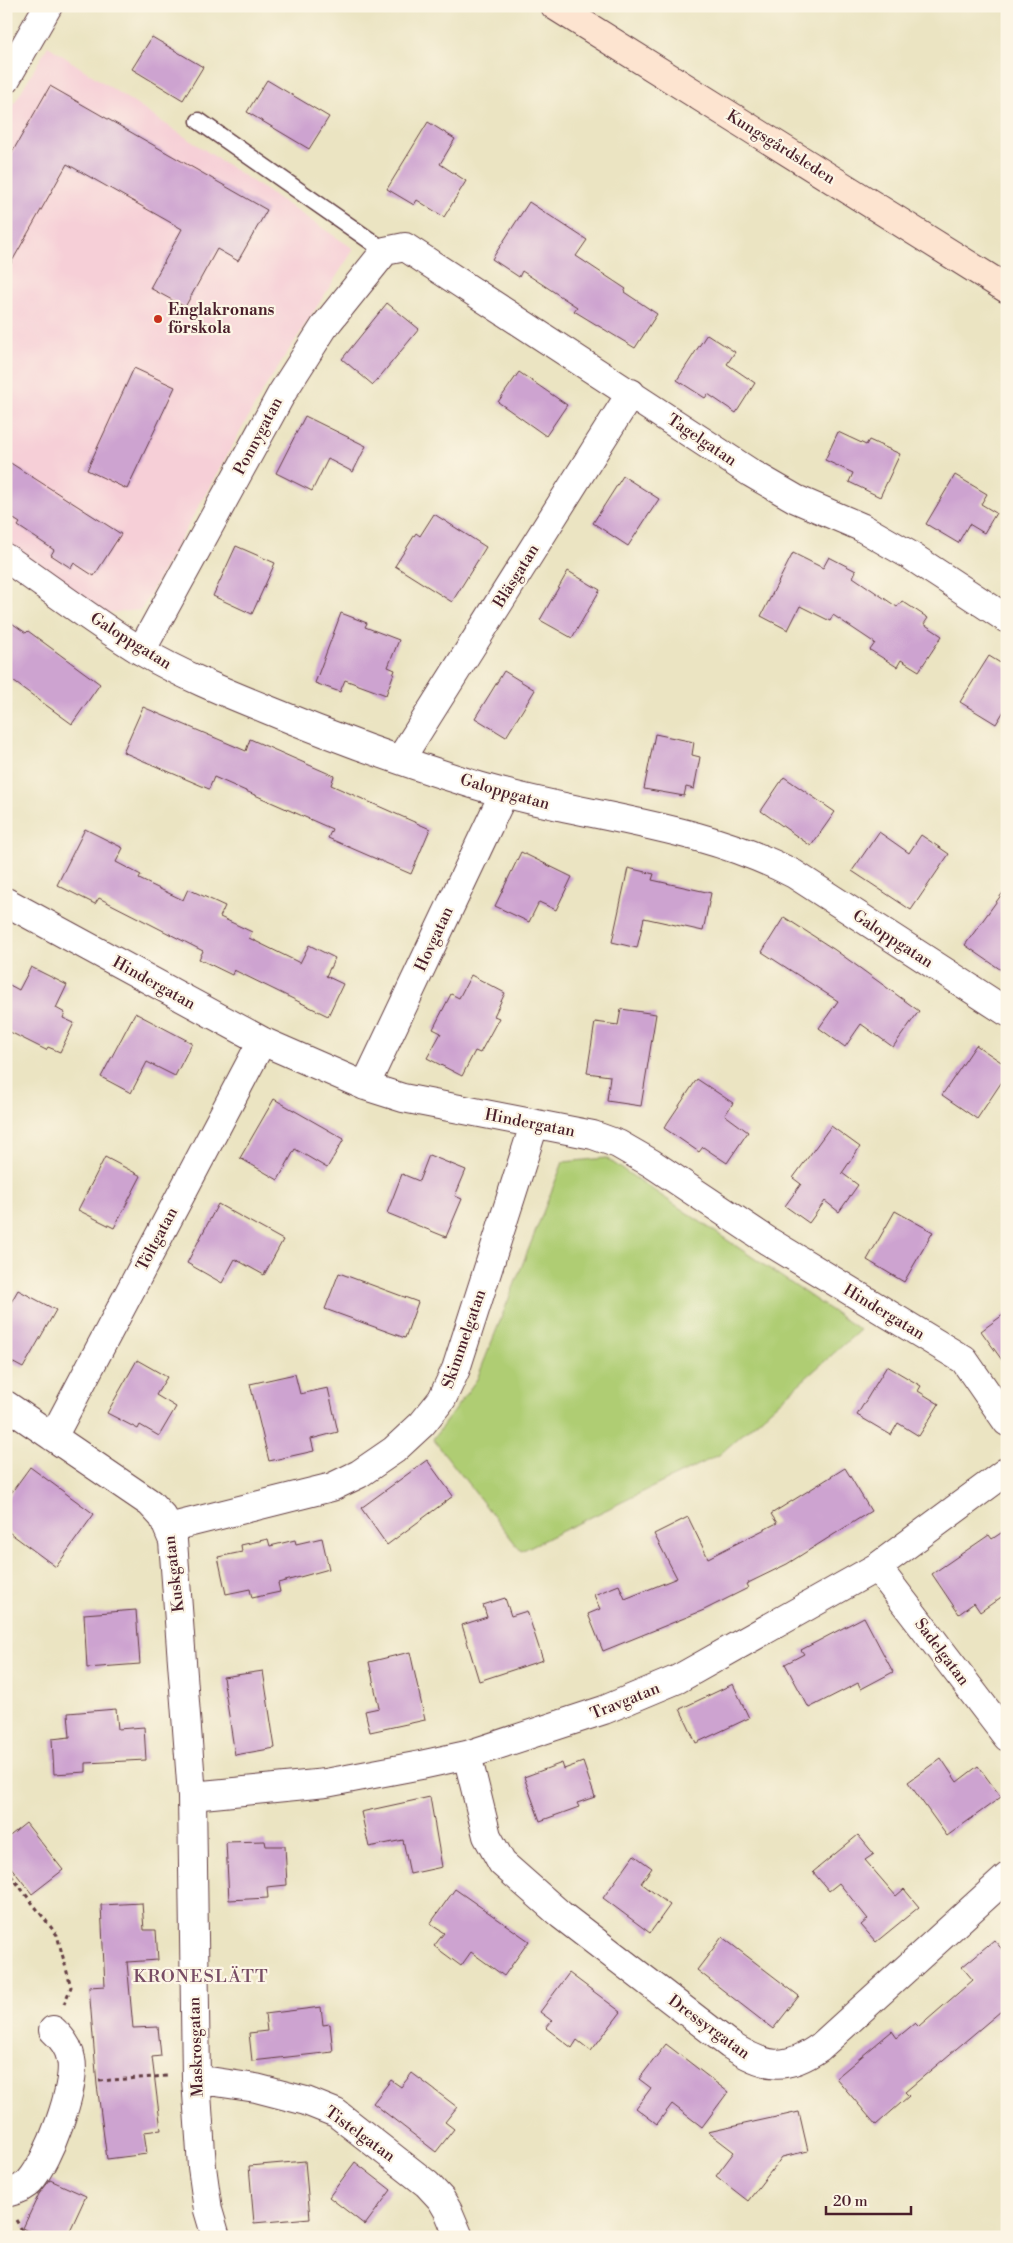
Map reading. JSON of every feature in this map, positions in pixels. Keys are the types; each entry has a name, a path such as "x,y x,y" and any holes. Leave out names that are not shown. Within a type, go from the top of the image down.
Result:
{"main road":[{"name":"Kungsgårdsleden","path":"555,6 1007,289"}],"street":[{"path":"6,79 48,6"},
{"name":"Tagelgatan","path":"395,249 631,393 751,473 796,499 861,527 908,554 1007,618"},
{"name":"Ponnygatan","path":"141,651 282,393 324,327 395,249"},
{"name":"Bläsgatan","path":"400,760 631,393"},
{"name":"Galoppgatan","path":"6,558 141,651 218,690 326,734 504,793 552,806 681,832 762,857 794,874 1007,1012"},
{"name":"Hovgatan","path":"365,1086 504,793"},
{"name":"Hindergatan","path":"10,912 262,1041 365,1086 403,1098 593,1135 618,1144 651,1163 768,1241 964,1360 1007,1422"},
{"name":"Töltgatan","path":"53,1436 262,1041"},
{"name":"Skimmelgatan","path":"168,1528 332,1487 359,1474 394,1450 422,1424 442,1399 456,1368 534,1125"},
{"name":"Kuskgatan","path":"6,1405 150,1503 168,1528 173,1541 176,1565 192,1796"},
{"name":"Travgatan","path":"192,1796 326,1783 466,1755 604,1710 678,1679 877,1567 1007,1471"},
{"name":"Sadelgatan","path":"877,1567 1007,1737"},
{"name":"Dressyrgatan","path":"466,1755 487,1836 494,1851 512,1873 561,1915 730,2045 750,2058 764,2063 778,2065 810,2054 1007,1878"},
{"name":"Maskrosgatan","path":"192,1796 196,2079 202,2167 208,2210 216,2237"},
{"path":"6,2193 28,2183 41,2167 69,2094 72,2060 67,2046 53,2030"},
{"name":"Tistelgatan","path":"196,2079 256,2088 306,2101 336,2114 427,2184 441,2198 459,2237"}],"lane":[{"path":"199,121 395,249"}],"path":[{"path":"6,1869 57,1936 71,1987 53,2030"},
{"path":"69,2094 82,2086 105,2079 173,2076 196,2079"}],"shaded area":[{"name":"Englakronans förskola","path":"48,46 354,249 264,389 141,610 106,613 6,544 6,117"}],"green space":[{"path":"606,1158 860,1330 719,1455 521,1551 433,1439 477,1379 563,1162"}],"building":[{"path":"152,37 203,67 183,100 132,69"},
{"path":"267,80 329,117 309,149 247,112"},
{"path":"50,86 267,210 238,261 217,249 185,307 150,288 182,229 67,164 6,272 6,163"},
{"path":"428,122 455,139 440,164 466,181 444,217 417,200 414,205 387,189"},
{"path":"529,202 587,240 576,256 626,289 624,292 657,314 635,348 574,311 577,307 522,271 519,277 492,259"},
{"path":"387,303 419,329 373,385 342,359"},
{"path":"707,334 735,352 727,364 755,383 736,413 708,394 705,398 677,380"},
{"path":"134,368 175,387 127,489 87,470"},
{"path":"519,372 567,405 546,436 498,402"},
{"path":"305,416 366,446 353,472 328,459 312,491 276,473"},
{"path":"838,432 866,445 869,440 900,454 880,497 849,482 853,473 825,460"},
{"path":"6,460 121,534 94,576 74,563 71,568 51,555 54,550 18,526 20,523 6,514"},
{"path":"955,475 987,494 981,504 996,513 984,533 969,524 958,543 926,524"},
{"path":"623,476 659,499 628,546 593,523"},
{"path":"434,514 486,547 452,602 395,566 416,533 420,536"},
{"path":"236,546 275,563 252,614 213,596"},
{"path":"793,553 823,568 829,557 856,571 853,577 897,607 902,601 928,618 924,624 942,636 919,671 901,660 897,667 870,650 875,643 833,615 830,621 800,606 788,630 761,616"},
{"path":"568,571 600,590 572,638 540,620"},
{"path":"341,613 367,623 365,627 399,640 388,667 395,670 386,695 345,680 340,692 315,683"},
{"path":"6,619 26,633 28,631 100,684 72,724 6,676"},
{"path":"989,656 1007,667 1007,706 996,724 960,702"},
{"path":"504,671 535,690 506,737 475,718"},
{"path":"143,707 246,751 250,739 334,776 331,785 430,829 411,874 328,838 332,829 214,777 209,789 123,752"},
{"path":"655,734 694,742 692,755 700,757 694,789 686,787 684,796 644,789"},
{"path":"784,777 835,812 811,846 761,811"},
{"path":"85,829 123,848 116,862 141,875 139,879 183,900 188,889 225,906 220,917 252,932 249,938 300,963 309,945 335,958 326,976 343,984 328,1016 234,970 232,975 199,959 203,951 99,898 95,904 57,885"},
{"path":"879,832 909,853 921,835 949,854 911,910 852,871"},
{"path":"521,852 572,877 556,910 539,902 529,922 495,906"},
{"path":"628,868 654,874 652,880 711,893 703,931 644,918 637,948 612,942"},
{"path":"1007,887 1007,974 965,945"},
{"path":"784,917 835,950 919,1011 893,1047 861,1024 845,1047 819,1028 838,1001 762,952"},
{"path":"31,967 67,985 56,1008 65,1013 63,1018 74,1023 60,1052 48,1047 46,1050 6,1030 6,983 19,990"},
{"path":"471,975 505,993 494,1016 499,1018 480,1053 475,1051 462,1076 427,1058 441,1033 433,1029 451,994 459,998"},
{"path":"621,1009 656,1014 641,1106 607,1101 610,1076 587,1073 595,1022 618,1025"},
{"path":"135,1013 192,1043 175,1076 147,1062 131,1093 101,1077"},
{"path":"976,1045 1007,1066 1007,1074 977,1119 942,1095"},
{"path":"697,1079 733,1103 725,1115 748,1132 727,1163 703,1147 699,1152 664,1128"},
{"path":"274,1099 344,1139 327,1168 295,1149 278,1180 240,1158"},
{"path":"831,1126 860,1147 842,1173 858,1185 839,1212 825,1201 809,1223 785,1206 801,1184 793,1178"},
{"path":"429,1155 466,1170 455,1196 462,1199 446,1237 387,1213 402,1174 419,1181"},
{"path":"105,1157 141,1176 114,1228 78,1210"},
{"path":"218,1204 283,1240 264,1275 235,1259 222,1283 187,1263"},
{"path":"895,1211 933,1232 904,1282 867,1260"},
{"path":"339,1273 418,1302 405,1338 325,1309"},
{"path":"18,1290 56,1310 23,1368 6,1359 6,1311"},
{"path":"1007,1312 1007,1367 981,1331"},
{"path":"137,1360 167,1377 156,1395 176,1407 159,1436 140,1425 138,1429 107,1413"},
{"path":"887,1366 921,1386 918,1391 939,1404 919,1436 898,1423 891,1435 857,1415"},
{"path":"295,1374 300,1394 328,1388 338,1432 311,1439 314,1451 269,1461 250,1384"},
{"path":"427,1460 453,1496 387,1545 361,1508"},
{"path":"30,1467 94,1514 56,1567 6,1530 6,1500"},
{"path":"845,1468 871,1511 787,1564 746,1584 748,1588 704,1610 603,1651 588,1614 600,1609 594,1595 619,1585 625,1599 677,1578 654,1534 688,1517 708,1558 777,1523 771,1514"},
{"path":"1007,1529 1007,1593 980,1612 974,1603 959,1614 932,1574 989,1535 992,1539"},
{"path":"322,1538 329,1569 278,1583 280,1592 252,1598 250,1589 226,1594 218,1557 242,1552 241,1545 268,1539 270,1546 295,1540 296,1544"},
{"path":"505,1598 511,1616 527,1611 543,1660 479,1681 462,1625 487,1617 483,1605"},
{"path":"136,1610 140,1664 87,1668 84,1614"},
{"path":"864,1617 893,1672 861,1689 858,1683 809,1708 785,1664 804,1654 801,1650"},
{"path":"410,1652 425,1720 370,1732 365,1711 379,1708 369,1662"},
{"path":"263,1671 275,1748 235,1755 223,1677"},
{"path":"733,1684 749,1718 696,1743 680,1709"},
{"path":"116,1709 118,1729 144,1727 146,1760 86,1763 86,1772 54,1774 52,1739 70,1737 68,1713"},
{"path":"941,1758 957,1782 978,1766 1001,1797 947,1836 908,1782"},
{"path":"583,1762 595,1797 577,1803 579,1807 540,1821 524,1777 562,1763 564,1769"},
{"path":"430,1797 442,1867 410,1874 403,1840 369,1847 361,1812"},
{"path":"26,1823 63,1870 32,1894 6,1861 6,1839"},
{"path":"858,1835 874,1854 865,1860 896,1896 904,1889 919,1907 876,1942 861,1925 868,1919 839,1883 829,1891 813,1872"},
{"path":"265,1841 266,1846 285,1846 287,1885 267,1887 268,1898 229,1900 226,1842"},
{"path":"634,1855 652,1868 641,1883 670,1905 650,1933 603,1898"},
{"path":"455,1889 529,1941 504,1976 471,1952 461,1966 434,1946 444,1933 430,1924"},
{"path":"142,1903 144,1930 156,1930 158,1960 127,1962 133,2028 158,2027 161,2056 152,2057 161,2130 144,2132 147,2154 107,2159 97,2085 89,1987 105,1986 101,1905"},
{"path":"722,1937 799,1996 773,2029 697,1970"},
{"path":"994,1940 1007,1955 1007,2006 905,2092 909,2096 876,2125 836,2078 892,2031 897,2038 915,2023 919,2027 973,1980 962,1967"},
{"path":"569,1973 621,2012 591,2051 577,2040 572,2048 546,2028 552,2021 540,2012"},
{"path":"321,2007 323,2025 330,2024 333,2052 252,2061 249,2033 267,2031 265,2014"},
{"path":"666,2044 728,2092 702,2127 672,2104 657,2124 636,2108 651,2088 639,2079"},
{"path":"412,2073 457,2107 445,2122 454,2129 436,2152 373,2103 391,2080 401,2087"},
{"path":"799,2112 808,2151 782,2157 748,2201 716,2176 734,2152 708,2132"},
{"path":"305,2161 310,2218 254,2223 249,2166"},
{"path":"355,2162 391,2190 365,2225 329,2197"},
{"path":"50,2180 86,2196 67,2237 41,2237 23,2228 39,2194"}],"place":[{"name":"Englakronans förskola","path":"158,319"}],"district":[{"name":"KRONESLÄTT","path":"201,1976"}]}
